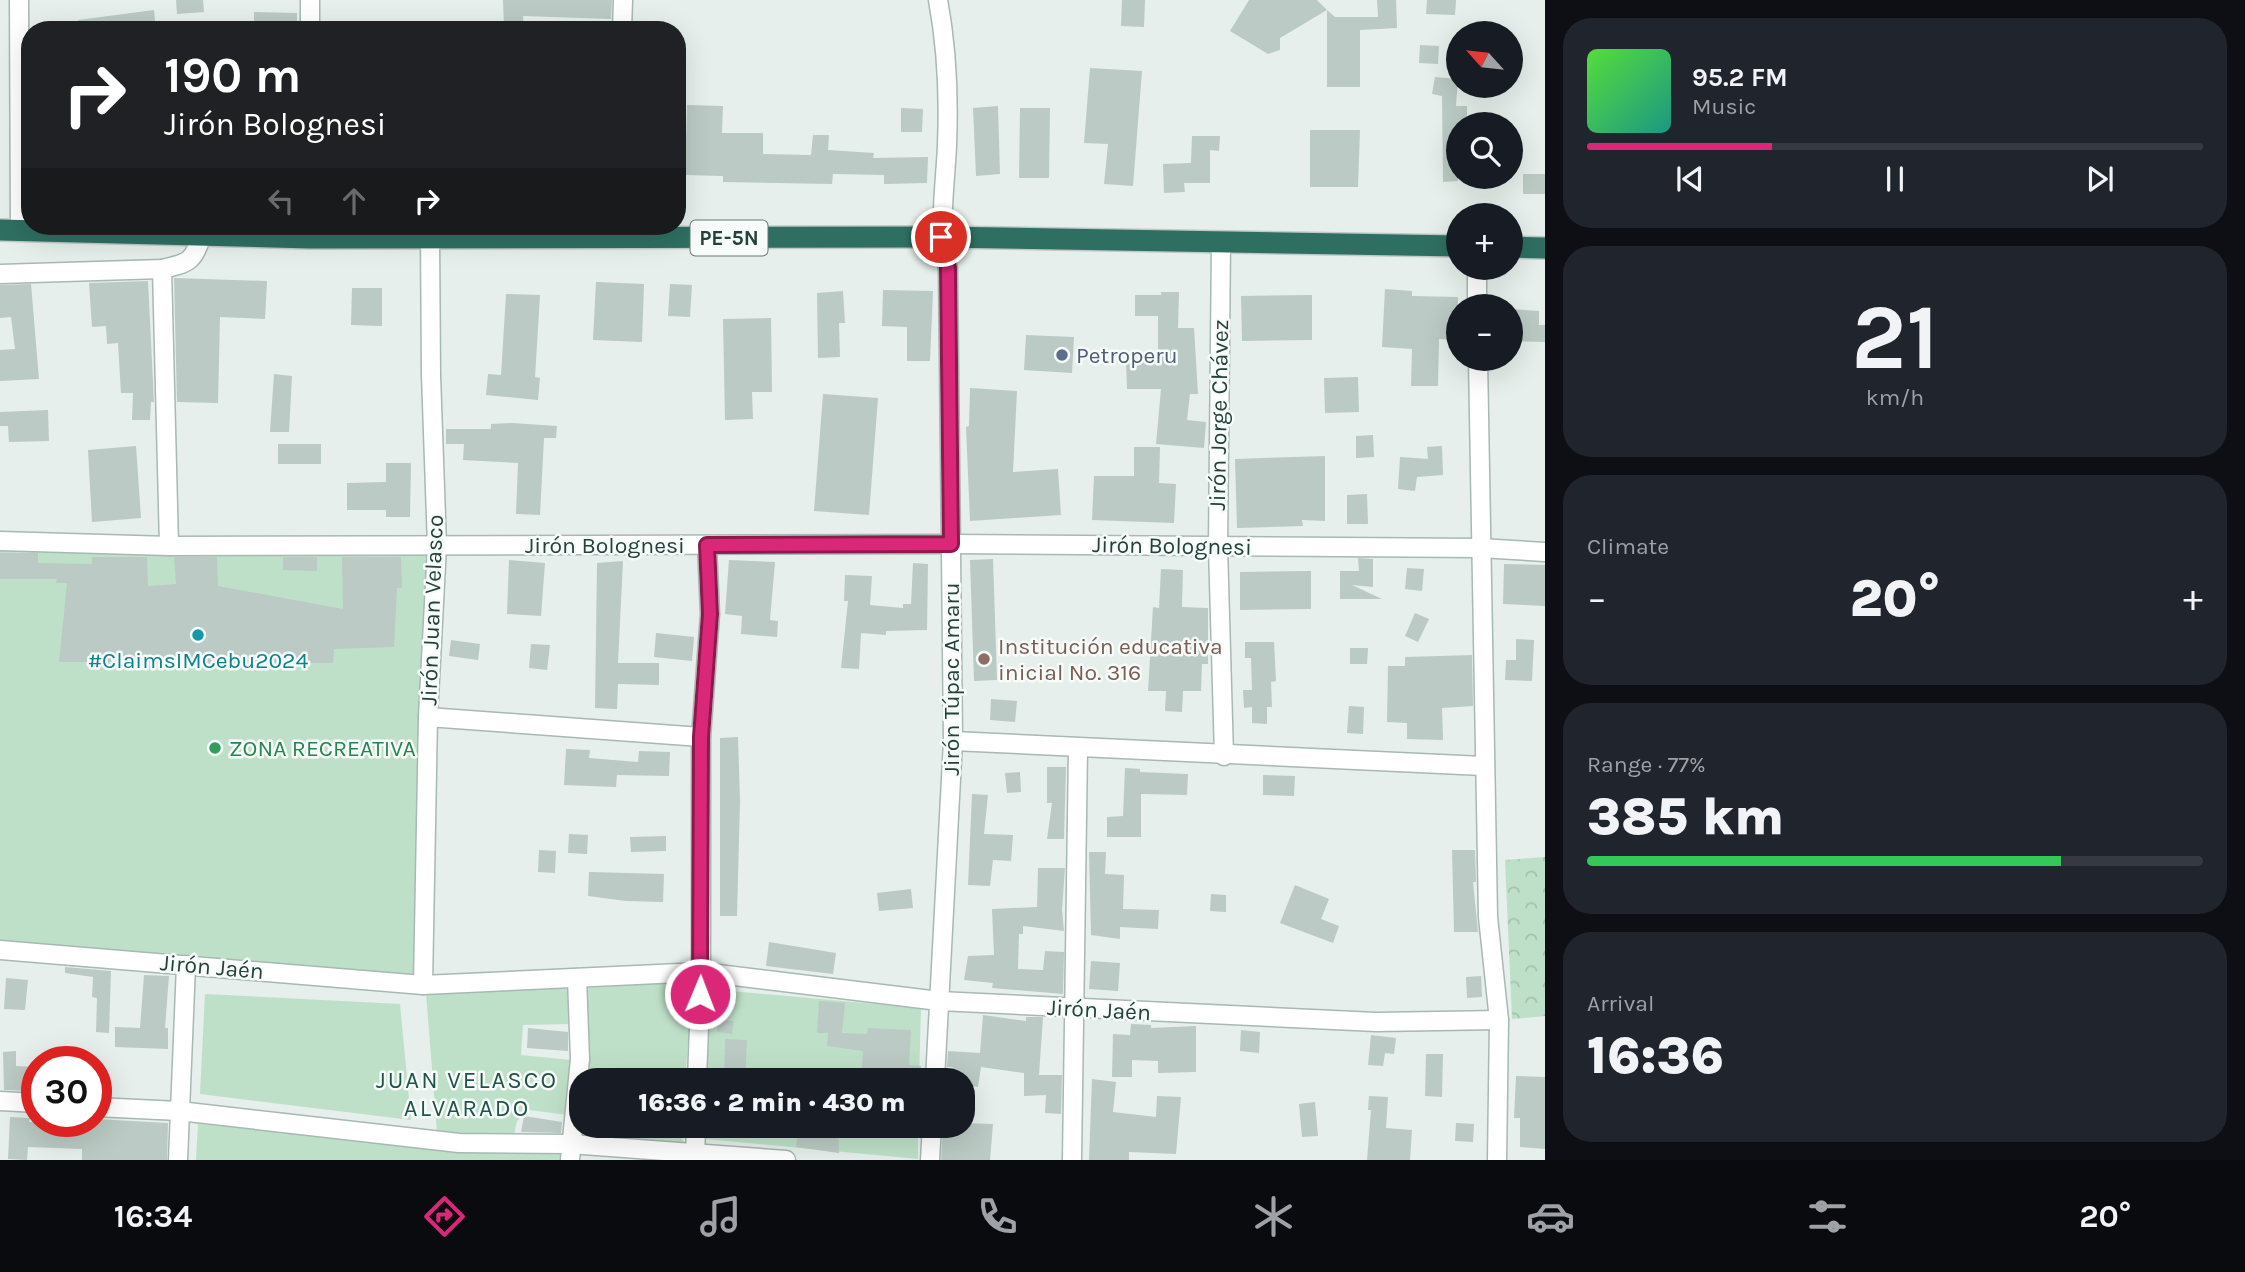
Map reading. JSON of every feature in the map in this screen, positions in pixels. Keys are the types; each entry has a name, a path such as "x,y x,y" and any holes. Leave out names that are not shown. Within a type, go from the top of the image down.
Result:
{"highway":[{"name":"PE-5N","path":"686,233 1446,246"},
{"name":"PE-5N","path":"400,235 476,235"},
{"path":"1523,247 1545,248"}],"street":[{"path":"10,230 19,0"},
{"path":"310,0 310,21"},
{"path":"622,21 623,0"},
{"name":"Jirón Túpac Amaru","path":"936,1068 953,741 948,268 941,237 947,143 947,50 938,0"},
{"path":"0,274 162,269 184,264 195,256 202,235"},
{"name":"Jirón Juan Velasco","path":"423,985 428,717 437,546 431,375 430,236"},
{"name":"Jirón Jorge Chávez","path":"1221,241 1218,547 1224,756"},
{"path":"162,269 169,546"},
{"path":"1478,371 1483,766 1488,917 1499,1020 1497,1160"},
{"name":"Jirón Bolognesi","path":"0,541 169,546 951,544 1480,548 1545,552"},
{"path":"697,1068 701,972 701,737 710,614 707,545"},
{"path":"428,717 701,737"},
{"path":"953,741 1224,756 1483,766"},
{"path":"1072,1160 1078,748"},
{"name":"Jirón Jaén","path":"0,950 423,985 701,972 939,1001 1376,1022 1499,1020"},
{"path":"178,1160 186,965"},
{"path":"570,1152 580,1059 577,978"},
{"path":"0,1101 21,1102"},
{"path":"112,1108 179,1111 459,1143 570,1152 786,1160"},
{"path":"695,1138 695,1157"},
{"path":"930,1160 931,1138"}],"green space":[{"name":"ZONA RECREATIVA","path":"0,540 437,546 423,985 0,950"},
{"path":"1545,857 1545,1016 1512,1019 1505,860"},
{"path":"693,981 686,1068 584,1068 585,988"},
{"path":"573,984 572,1024 523,1025 521,1055 572,1060 571,1068 569,1068 568,1115 529,1110 517,1121 514,1135 437,1132 426,993"},
{"path":"708,989 921,1008 919,1068 706,1068"},
{"path":"205,994 400,1004 411,1120 200,1094"},
{"path":"198,1124 560,1150 560,1160 196,1160"},
{"path":"596,1138 682,1138 684,1145"},
{"path":"918,1138 918,1159 705,1139"}],"building":[{"path":"176,0 203,0 204,12 177,14"},
{"path":"503,0 612,0 611,19 523,16 523,21 504,21"},
{"path":"1122,0 1145,0 1144,27 1121,26"},
{"path":"1249,0 1317,0 1327,10 1280,38 1280,50 1268,54 1230,31"},
{"path":"1377,0 1396,0 1397,28 1360,30 1360,87 1327,87 1327,10 1335,17 1378,17"},
{"path":"1427,0 1456,0 1455,15 1426,14"},
{"path":"154,10 155,21 78,21"},
{"path":"254,12 297,13 297,21 254,21"},
{"path":"1420,45 1439,46 1438,64 1419,63"},
{"path":"1090,68 1142,71 1133,186 1104,184 1108,144 1084,143"},
{"path":"1435,77 1446,78 1446,98 1457,98 1456,106 1467,106 1467,112 1446,112 1446,182 1443,182 1442,96 1432,94"},
{"path":"687,105 723,106 722,133 763,133 763,154 811,155 813,135 829,135 828,150 874,153 873,158 928,157 927,183 884,184 884,175 833,174 832,184 723,182 723,176 686,175"},
{"path":"998,106 1000,174 976,176 973,108"},
{"path":"901,108 923,109 922,132 901,132"},
{"path":"1020,108 1050,108 1049,178 1019,178"},
{"path":"1310,130 1360,130 1358,187 1310,187"},
{"path":"1192,136 1220,136 1219,151 1210,150 1210,183 1184,183 1185,192 1164,193 1163,164 1191,163"},
{"path":"1523,174 1545,174 1545,194 1523,194"},
{"path":"174,278 267,281 265,319 220,317 218,403 177,402"},
{"path":"148,281 154,402 151,402 150,420 132,420 133,393 121,393 118,343 107,344 106,326 92,327 89,283"},
{"path":"596,282 644,284 642,342 593,340"},
{"path":"31,284 39,379 0,381 0,350 15,349 11,317 0,318 0,285"},
{"path":"670,284 692,285 690,317 668,316"},
{"path":"352,288 382,288 382,326 351,325"},
{"path":"1385,289 1412,291 1412,296 1446,297 1446,339 1439,339 1438,386 1411,386 1412,349 1382,347"},
{"path":"883,290 933,291 930,361 907,361 907,327 882,326"},
{"path":"843,291 845,323 839,323 840,357 818,358 817,293"},
{"path":"1161,292 1179,292 1178,328 1194,328 1198,394 1190,394 1187,420 1206,422 1204,448 1156,444 1161,389 1127,389 1126,360 1158,361 1158,316 1135,316 1135,295 1161,295"},
{"path":"506,294 540,295 535,377 540,378 538,400 486,395 488,374 501,375"},
{"path":"1312,295 1312,340 1242,341 1241,296"},
{"path":"1523,310 1539,311 1539,325 1545,325 1545,342 1523,341"},
{"path":"771,318 772,392 752,392 753,419 725,420 723,319"},
{"path":"1026,335 1074,337 1072,373 1024,370"},
{"path":"274,374 292,376 289,432 270,432"},
{"path":"1358,377 1359,412 1325,413 1324,378"},
{"path":"970,388 1017,391 1013,472 1058,469 1061,515 970,521 966,427 969,426"},
{"path":"823,394 878,398 869,515 814,511"},
{"path":"48,410 49,441 9,442 8,426 0,426 0,412"},
{"path":"491,424 557,426 556,438 544,438 540,515 516,514 518,463 463,460 464,444 446,444 446,429 491,429"},
{"path":"1373,435 1374,457 1356,458 1356,436"},
{"path":"278,444 321,444 321,464 278,464"},
{"path":"136,446 141,518 92,522 88,450"},
{"path":"1442,446 1443,475 1417,477 1415,491 1398,489 1400,457 1428,459 1427,447"},
{"path":"1134,447 1160,447 1159,483 1176,484 1174,523 1092,520 1094,476 1134,476"},
{"path":"1325,456 1325,521 1302,520 1303,526 1237,528 1235,459"},
{"path":"386,463 411,463 410,517 386,517 386,510 347,510 347,483 386,482"},
{"path":"1367,494 1368,524 1347,524 1347,495"},
{"name":"#ClaimsIMCebu2024","path":"0,553 38,553 38,563 92,564 92,557 147,557 148,586 176,584 174,557 217,557 218,586 343,609 342,557 401,557 402,588 397,588 394,647 334,649 333,663 59,662 67,583 56,583 57,579 0,579"},
{"path":"283,557 317,557 317,571 283,570"},
{"path":"1358,558 1373,559 1373,587 1352,585 1382,599 1340,599 1340,571 1359,571"},
{"path":"993,559 997,680 974,681 970,560"},
{"path":"509,560 545,563 541,616 507,614"},
{"path":"729,560 775,562 770,620 778,621 777,637 741,634 742,616 725,614"},
{"path":"623,561 618,663 659,663 659,685 618,684 617,709 595,708 597,563"},
{"path":"913,563 928,564 927,630 886,631 886,635 861,633 859,669 841,668 848,601 844,601 845,575 872,576 870,605 903,608 903,604 911,604"},
{"path":"1504,564 1545,565 1545,606 1503,604"},
{"path":"1407,568 1424,569 1422,591 1405,589"},
{"path":"1161,569 1183,570 1182,607 1208,608 1208,664 1202,664 1201,691 1183,691 1182,712 1165,711 1166,691 1148,691 1153,607 1159,608"},
{"path":"1311,571 1311,609 1240,610 1240,572"},
{"path":"1415,613 1429,619 1418,642 1405,636"},
{"path":"656,633 694,637 692,661 654,657"},
{"path":"1516,639 1534,640 1532,681 1505,680 1506,660 1516,660"},
{"path":"451,640 480,644 478,660 449,656"},
{"path":"1245,642 1274,642 1276,681 1271,682 1272,707 1267,707 1267,724 1252,723 1252,707 1244,708 1243,690 1252,690 1251,658 1245,658"},
{"path":"531,644 550,645 547,670 529,668"},
{"path":"1350,648 1368,648 1367,664 1350,664"},
{"path":"1472,655 1473,706 1442,708 1443,740 1407,739 1407,723 1387,722 1388,666 1405,666 1405,657"},
{"path":"991,699 1017,701 1015,722 990,720"},
{"path":"1349,706 1364,707 1363,734 1347,733"},
{"path":"738,737 740,800 737,916 720,916 720,738"},
{"path":"566,749 590,750 589,758 638,762 639,751 670,752 669,776 617,775 616,787 564,785"},
{"path":"1047,767 1066,767 1064,839 1047,839 1052,803 1047,803"},
{"path":"1125,768 1140,769 1140,772 1188,774 1187,795 1141,794 1141,837 1107,837 1107,817 1123,816"},
{"path":"1020,772 1021,792 1007,793 1005,773"},
{"path":"1263,775 1295,776 1294,796 1263,795"},
{"path":"972,794 988,795 984,834 1013,835 1011,861 993,860 990,886 968,885"},
{"path":"569,834 588,835 587,854 568,853"},
{"path":"666,836 666,851 631,852 630,837"},
{"path":"539,850 556,851 555,873 538,872"},
{"path":"1452,850 1475,850 1476,882 1473,882 1478,932 1454,932"},
{"path":"1089,852 1106,852 1105,874 1124,875 1123,909 1159,910 1158,929 1120,927 1120,939 1091,935"},
{"path":"1038,868 1065,868 1062,910 1064,931 1023,926 1023,934 1019,934 1018,969 1043,970 1045,951 1064,952 1063,994 992,988 993,983 964,980 968,956 994,955 992,909 1037,907"},
{"path":"589,872 664,874 663,902 588,896"},
{"path":"1295,885 1329,899 1321,919 1339,926 1333,943 1280,923"},
{"path":"911,889 913,908 879,911 877,893"},
{"path":"1211,894 1226,895 1226,912 1210,911"},
{"path":"769,942 836,953 833,974 766,966"},
{"path":"1091,961 1120,963 1118,991 1089,989"},
{"path":"65,967 111,971 109,1033 96,1032 97,998 92,997 93,977 65,973"},
{"path":"144,975 169,976 165,1028 168,1028 168,1049 115,1047 115,1027 140,1028"},
{"path":"1481,976 1482,997 1467,998 1466,977"},
{"path":"6,978 28,980 25,1010 4,1009"},
{"path":"819,1001 845,1003 842,1033 867,1034 868,1028 911,1030 909,1065 921,1068 862,1068 863,1051 827,1046 828,1033 817,1033"},
{"path":"983,1015 1026,1021 1026,1017 1043,1017 1039,1075 1062,1075 1061,1114 1045,1113 1046,1095 1024,1096 1024,1073 981,1067 978,1087 975,1086 975,1068 947,1067 948,1051 980,1053"},
{"path":"719,1019 734,1021 732,1034 717,1032"},
{"path":"1131,1024 1151,1025 1151,1028 1196,1026 1196,1072 1158,1073 1158,1061 1132,1060 1132,1077 1112,1077 1113,1034 1130,1035"},
{"path":"528,1028 568,1032 568,1051 527,1048"},
{"path":"1241,1030 1260,1032 1259,1053 1240,1051"},
{"path":"1371,1035 1396,1038 1394,1054 1385,1053 1383,1066 1368,1065"},
{"path":"725,1039 747,1040 746,1068 724,1068"},
{"path":"16,1051 16,1066 21,1066 21,1091 4,1090 3,1052"},
{"path":"1426,1054 1443,1054 1442,1097 1425,1096"},
{"path":"1516,1076 1545,1077 1545,1149 1520,1147 1520,1118 1514,1118"},
{"path":"1092,1079 1116,1082 1113,1112 1156,1117 1157,1096 1181,1097 1176,1154 1129,1152 1129,1160 1089,1160"},
{"path":"1369,1096 1388,1097 1386,1128 1412,1130 1410,1160 1367,1160 1371,1110 1368,1110"},
{"path":"1315,1102 1318,1136 1302,1137 1299,1104"},
{"path":"524,1116 562,1122 561,1133 521,1132"},
{"path":"10,1117 21,1118 21,1137 112,1137 112,1120 168,1123 167,1160 82,1160 82,1149 28,1147 27,1160 8,1159"},
{"path":"975,1123 993,1124 990,1160 941,1160 942,1138 975,1138"},
{"path":"1456,1123 1474,1124 1473,1142 1455,1141"},
{"path":"797,1138 838,1138 839,1153 796,1147"}],"place":[{"name":"Petroperu","path":"1062,355"},
{"name":"#ClaimsIMCebu2024","path":"198,635"},
{"name":"Institución educativa inicial No. 316","path":"984,659"},
{"name":"ZONA RECREATIVA","path":"215,748"}],"district":[{"name":"JUAN VELASCO ALVARADO","path":"467,1094"}],"route":[{"path":"700,994 701,737 710,614 707,545 951,544 948,268 941,237"}]}
